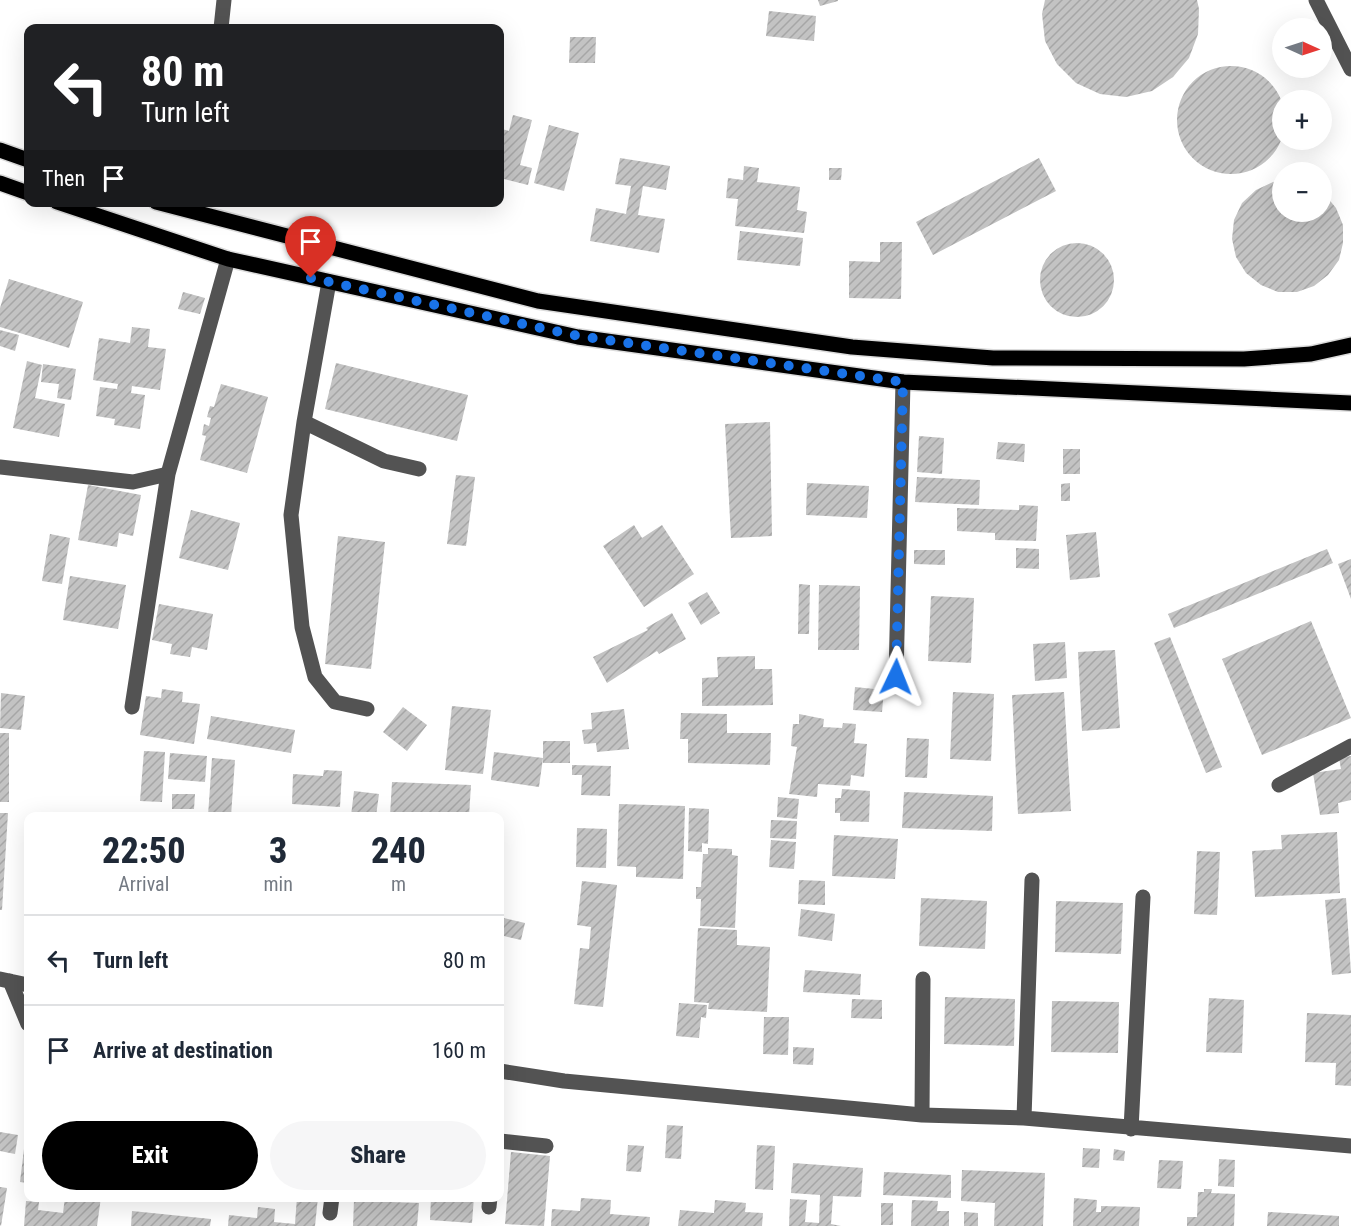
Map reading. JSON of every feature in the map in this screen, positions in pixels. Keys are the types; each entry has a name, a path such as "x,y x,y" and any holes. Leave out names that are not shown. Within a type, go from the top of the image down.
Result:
{"main road":[{"path":"0,150 24,159"},
{"path":"0,183 24,192"},
{"path":"72,207 228,260 578,336 903,382 1351,403"},
{"path":"178,207 538,301 852,347 993,358 1210,359 1311,354 1351,345"}],"street":[{"path":"221,24 224,0"},
{"path":"1316,0 1351,69"},
{"path":"132,707 168,474 228,260"},
{"path":"330,282 304,422 291,515 302,627 315,676 335,702 367,709"},
{"path":"896,677 903,382"},
{"path":"304,422 384,461 419,469"},
{"path":"0,467 133,482 168,474"},
{"path":"1280,785 1351,746"},
{"path":"1024,1118 1032,880"},
{"path":"1131,1129 1143,897"},
{"path":"922,1115 923,979"},
{"path":"5,980 24,984"},
{"path":"5,980 24,1016"},
{"path":"504,1072 564,1081 922,1115 1024,1118 1131,1129 1351,1146"},
{"path":"504,1141 546,1146"},
{"path":"330,1213 331,1202"}],"building":[{"path":"818,0 838,0 838,1 820,6"},
{"path":"1045,0 1197,0 1198,34 1189,58 1173,77 1152,91 1126,97 1100,94 1076,83 1057,64 1045,41 1042,14"},
{"path":"769,11 816,16 814,41 766,36"},
{"path":"570,37 596,37 595,63 569,63"},
{"path":"1231,66 1252,70 1276,90 1272,90 1272,150 1276,150 1269,158 1252,170 1231,174 1210,170 1193,158 1181,141 1177,120 1181,99 1193,82 1210,70"},
{"path":"513,115 532,120 520,165 532,168 528,185 504,179 504,130 509,131"},
{"path":"549,125 579,133 564,191 534,183"},
{"path":"620,158 670,166 666,190 643,186 638,215 665,219 659,253 590,241 596,208 626,214 631,186 615,184"},
{"path":"1039,158 1056,191 933,255 916,222"},
{"path":"744,166 759,168 757,182 800,187 797,210 807,212 804,233 735,226 738,199 726,198 728,178 743,180"},
{"path":"829,168 842,168 841,180 829,180"},
{"path":"1272,182 1272,222 1332,222 1332,203 1336,208 1343,225 1343,243 1339,260 1328,275 1314,286 1297,292 1278,292 1261,285 1246,273 1236,257 1232,239 1234,220 1242,203 1256,190"},
{"path":"740,231 803,238 800,266 737,260"},
{"path":"880,242 902,242 901,299 849,298 849,261 880,262"},
{"path":"1077,243 1091,246 1103,254 1111,266 1114,280 1111,294 1103,306 1091,314 1077,317 1063,314 1051,306 1043,294 1040,280 1043,266 1051,254 1063,246"},
{"path":"9,279 83,302 69,348 0,327 0,308"},
{"path":"183,292 205,298 200,314 178,309"},
{"path":"132,327 150,329 148,347 166,349 160,390 132,386 131,393 145,395 140,429 114,425 115,419 96,416 100,387 117,389 118,384 93,380 99,338 130,343"},
{"path":"0,330 19,335 15,351 0,346"},
{"path":"27,361 42,365 35,398 65,404 59,437 13,428"},
{"path":"336,363 468,395 457,441 325,409"},
{"path":"43,364 76,369 71,400 57,398 59,384 41,382"},
{"path":"221,384 268,397 247,473 200,460 206,436 202,435 204,424 209,426 211,418 207,417 210,406 214,407"},
{"path":"770,422 772,536 731,538 725,424"},
{"path":"919,436 944,438 942,474 917,472"},
{"path":"998,442 1025,444 1024,462 996,459"},
{"path":"1063,449 1080,449 1080,474 1063,474"},
{"path":"456,475 475,477 466,546 447,544"},
{"path":"917,477 980,480 979,505 915,502"},
{"path":"807,483 869,486 867,518 806,515"},
{"path":"1070,483 1070,501 1061,501 1061,484"},
{"path":"88,485 141,495 133,536 119,533 117,547 78,540"},
{"path":"1019,505 1038,506 1036,541 995,540 995,533 957,531 957,508 1019,510"},
{"path":"191,510 240,523 228,570 179,558"},
{"path":"634,525 642,538 662,525 694,574 644,607 603,546"},
{"path":"1096,532 1100,577 1070,580 1066,535"},
{"path":"50,534 70,538 62,584 42,581"},
{"path":"338,536 385,542 371,669 325,664"},
{"path":"1016,548 1039,549 1039,569 1016,568"},
{"path":"1327,549 1333,563 1174,628 1168,614"},
{"path":"914,550 945,550 945,565 914,564"},
{"path":"1351,559 1351,599 1338,564"},
{"path":"70,576 126,585 118,629 63,620"},
{"path":"799,584 810,585 809,634 798,634"},
{"path":"819,585 860,586 859,650 818,650"},
{"path":"707,592 720,613 701,625 688,603"},
{"path":"931,596 974,598 971,663 928,661"},
{"path":"159,604 213,614 207,650 192,647 190,657 170,654 172,644 152,640"},
{"path":"672,613 686,639 659,654 657,651 607,683 593,657 648,630 646,628"},
{"path":"1311,621 1351,718 1262,755 1222,659"},
{"path":"1170,637 1222,767 1206,773 1154,643"},
{"path":"1065,642 1067,678 1035,681 1033,644"},
{"path":"1115,650 1120,728 1082,731 1078,652"},
{"path":"755,656 755,669 772,669 773,705 702,706 702,678 718,677 717,657"},
{"path":"855,687 884,690 882,712 853,710"},
{"path":"162,689 183,692 182,702 200,704 194,744 140,735 146,696 161,698"},
{"path":"953,692 994,694 991,761 950,759"},
{"path":"1064,692 1071,811 1018,814 1012,695"},
{"path":"1,693 25,696 21,730 0,728"},
{"path":"452,706 491,710 483,774 445,770"},
{"path":"403,707 427,725 407,751 383,732"},
{"path":"624,709 629,749 597,752 596,743 584,744 582,730 592,729 591,713"},
{"path":"681,713 727,714 727,733 771,733 770,765 688,763 688,739 680,739"},
{"path":"799,714 824,719 823,727 842,728 843,723 856,724 854,743 867,744 864,777 851,775 850,786 818,784 817,797 789,794 797,747 791,746 793,724 799,724"},
{"path":"211,716 295,730 291,753 207,739"},
{"path":"0,733 9,733 9,802 0,802"},
{"path":"907,738 929,739 927,778 905,777"},
{"path":"543,741 570,741 570,763 543,763"},
{"path":"144,751 165,752 162,802 140,801"},
{"path":"494,752 543,758 539,787 491,780"},
{"path":"170,753 207,756 205,782 168,779"},
{"path":"1351,756 1351,800 1338,803 1339,813 1320,815 1313,773 1341,769 1339,758"},
{"path":"212,758 235,760 231,812 208,812"},
{"path":"572,765 611,766 610,796 581,795 582,775 572,775"},
{"path":"324,770 342,771 340,807 292,804 293,774 323,776"},
{"path":"392,782 471,785 469,812 390,812"},
{"path":"842,789 870,791 869,822 840,821 840,813 835,813 835,798 841,798"},
{"path":"354,791 379,794 377,812 351,812"},
{"path":"904,792 993,796 992,831 902,828"},
{"path":"172,794 195,794 194,809 172,809"},
{"path":"778,797 799,799 797,819 777,817"},
{"path":"619,804 685,806 683,879 636,877 636,867 617,866"},
{"path":"689,808 709,809 708,844 702,843 702,852 688,851"},
{"path":"0,813 8,813 2,910 0,910"},
{"path":"771,820 797,821 796,839 770,838"},
{"path":"577,828 607,829 606,868 576,867"},
{"path":"1337,832 1340,893 1255,897 1252,851 1282,849 1281,835"},
{"path":"834,835 898,839 895,879 832,876"},
{"path":"771,840 796,842 794,869 769,867"},
{"path":"708,848 732,849 732,855 738,856 735,928 700,926 701,899 696,899 696,887 701,887 703,854 708,854"},
{"path":"1197,851 1220,852 1217,915 1194,914"},
{"path":"799,880 825,881 825,905 798,904"},
{"path":"582,881 617,885 603,1007 574,1004 580,948 589,949 591,927 577,925"},
{"path":"921,898 987,901 985,949 919,946"},
{"path":"1346,898 1351,973 1332,975 1325,900"},
{"path":"1056,901 1123,903 1121,954 1055,952"},
{"path":"801,909 835,914 832,941 798,936"},
{"path":"504,918 525,923 521,940 504,936"},
{"path":"698,928 737,930 737,945 770,947 767,1012 708,1009 709,1003 694,1002"},
{"path":"805,970 861,974 860,995 803,992"},
{"path":"945,997 1015,999 1014,1046 944,1044"},
{"path":"1209,998 1244,1000 1242,1053 1206,1052"},
{"path":"852,999 882,1000 882,1019 851,1018"},
{"path":"1052,1001 1119,1002 1118,1053 1051,1052"},
{"path":"679,1003 707,1005 706,1018 701,1017 699,1038 676,1036"},
{"path":"1307,1013 1351,1015 1351,1086 1335,1085 1336,1063 1305,1062"},
{"path":"764,1017 789,1017 788,1055 763,1054"},
{"path":"793,1047 814,1048 813,1065 793,1064"},
{"path":"667,1125 683,1126 681,1159 665,1158"},
{"path":"0,1132 18,1135 15,1154 0,1151"},
{"path":"628,1145 644,1146 641,1172 626,1171"},
{"path":"757,1145 775,1146 773,1190 755,1189"},
{"path":"1083,1148 1100,1149 1099,1168 1082,1167"},
{"path":"24,1149 24,1182 20,1182"},
{"path":"1114,1149 1125,1151 1124,1161 1113,1160"},
{"path":"511,1152 550,1156 544,1226 505,1224"},
{"path":"1219,1159 1235,1160 1234,1187 1218,1186"},
{"path":"1159,1160 1183,1161 1181,1189 1157,1188"},
{"path":"793,1163 863,1168 861,1197 833,1196 831,1224 841,1226 789,1226 790,1199 807,1200 805,1222 819,1223 820,1195 791,1193"},
{"path":"962,1170 1045,1173 1043,1226 994,1226 995,1203 961,1201"},
{"path":"884,1172 951,1175 951,1198 883,1195"},
{"path":"0,1187 7,1188 1,1226 0,1225"},
{"path":"1204,1189 1212,1189 1211,1193 1235,1194 1234,1226 1187,1226 1187,1217 1197,1217 1198,1192 1204,1192"},
{"path":"581,1198 611,1200 610,1214 650,1217 649,1226 551,1226 552,1209 580,1211"},
{"path":"1074,1198 1097,1200 1096,1212 1101,1212 1101,1206 1140,1207 1139,1226 1073,1226"},
{"path":"715,1200 746,1203 745,1212 763,1213 762,1226 678,1226 680,1210 714,1213"},
{"path":"912,1200 938,1201 937,1211 949,1211 949,1226 911,1226"},
{"path":"26,1202 39,1202 38,1210 63,1213 64,1202 100,1202 97,1226 24,1226"},
{"path":"297,1202 317,1202 315,1226 228,1226 229,1215 257,1218 258,1207 275,1209 274,1222 295,1224"},
{"path":"354,1202 419,1203 417,1226 353,1226"},
{"path":"431,1202 474,1202 472,1223 430,1220"},
{"path":"881,1203 893,1203 893,1225 881,1225"},
{"path":"132,1211 211,1219 210,1226 131,1226"},
{"path":"964,1212 978,1213 978,1226 964,1226"},
{"path":"1268,1212 1339,1216 1339,1226 1267,1226"}],"route":[{"path":"311,278 578,336 690,354 903,382 896,677"}]}
